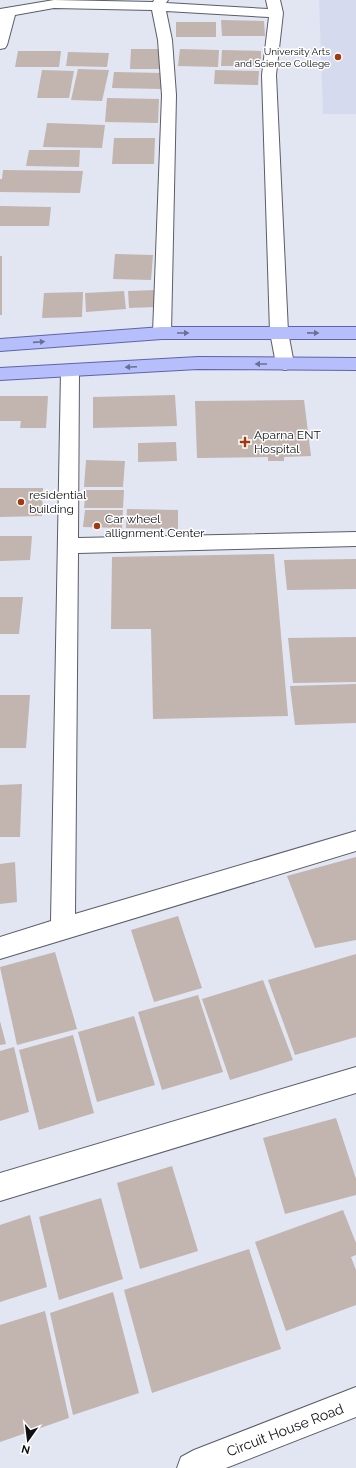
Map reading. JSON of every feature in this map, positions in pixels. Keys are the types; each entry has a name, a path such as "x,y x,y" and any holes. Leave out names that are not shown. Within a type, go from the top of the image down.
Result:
{"main road":[{"path":"0,345 162,333 279,332 356,334"},
{"path":"0,374 198,363 356,364"}],"street":[{"path":"0,45 5,13 52,2 274,6 269,75 279,332 285,364"},
{"path":"160,3 165,40 169,96 162,333"},
{"path":"63,929 69,546 70,370"},
{"path":"69,546 356,538"},
{"path":"0,948 356,841"},
{"path":"0,1187 356,1080"},
{"name":"Circuit House Road","path":"192,1468 205,1461 356,1402"}],"shaded area":[{"name":"University Arts and Science College","path":"319,0 356,0 356,114 323,114"}],"building":[{"path":"221,20 264,21 265,36 222,36"},
{"path":"176,22 216,22 216,37 176,37"},
{"path":"131,49 162,49 161,69 130,69"},
{"path":"180,49 219,50 218,67 178,66"},
{"path":"222,50 261,51 261,66 221,66"},
{"path":"18,51 61,51 59,67 15,67"},
{"path":"68,52 109,53 107,67 66,66"},
{"path":"78,69 109,70 102,101 71,100"},
{"path":"42,70 74,71 69,98 37,98"},
{"path":"215,70 259,71 258,85 214,84"},
{"path":"114,72 163,73 162,89 112,88"},
{"path":"107,98 159,99 158,123 105,122"},
{"path":"47,123 105,125 102,148 43,147"},
{"path":"114,138 155,138 154,164 112,164"},
{"path":"29,150 80,150 79,167 26,166"},
{"path":"3,170 83,171 80,193 0,192 0,179 2,179"},
{"path":"0,206 51,207 49,226 0,226"},
{"path":"115,254 153,255 151,280 113,279"},
{"path":"0,256 2,256 2,315 0,315"},
{"path":"156,290 156,307 129,308 128,291"},
{"path":"124,291 126,309 86,312 85,293"},
{"path":"83,292 82,317 42,318 44,293"},
{"path":"175,395 177,426 93,428 93,397"},
{"path":"0,396 48,396 46,428 20,428 21,421 0,421"},
{"path":"304,400 311,456 284,457 284,461 268,461 268,457 197,458 195,401"},
{"path":"176,442 177,461 138,462 138,443"},
{"path":"86,460 125,461 123,487 84,487"},
{"name":"residential building","path":"0,488 43,488 42,516 0,517"},
{"path":"86,490 124,490 123,508 84,508"},
{"path":"127,509 178,510 178,529 126,528"},
{"path":"85,510 123,510 122,528 83,527"},
{"path":"0,536 32,536 30,560 0,561"},
{"path":"274,554 288,716 153,719 151,629 111,629 112,557"},
{"path":"356,559 356,589 287,590 284,560"},
{"path":"0,597 23,597 19,634 0,634"},
{"path":"356,637 356,682 293,683 288,638"},
{"path":"356,684 356,723 295,725 290,686"},
{"path":"0,695 30,695 26,748 0,748"},
{"path":"22,784 20,837 0,837 0,785"},
{"path":"356,857 356,940 315,948 287,876"},
{"path":"15,862 17,902 0,904 0,864"},
{"path":"178,916 202,988 154,1002 131,930"},
{"path":"55,952 77,1029 17,1045 0,967"},
{"path":"356,954 356,1037 295,1055 268,980"},
{"path":"263,980 293,1060 230,1080 202,999"},
{"path":"198,995 223,1072 162,1090 138,1012"},
{"path":"134,1016 155,1085 97,1102 78,1032"},
{"path":"0,1021 6,1044 0,1045"},
{"path":"73,1035 94,1113 39,1130 19,1050"},
{"path":"14,1047 29,1112 0,1121 0,1051"},
{"path":"336,1118 356,1179 356,1195 285,1214 263,1138"},
{"path":"172,1166 198,1251 140,1269 117,1183"},
{"path":"101,1198 123,1279 59,1300 39,1217"},
{"path":"343,1210 356,1243 356,1255 351,1257 356,1270 356,1305 286,1331 255,1242"},
{"path":"30,1215 47,1287 0,1302 0,1225"},
{"path":"249,1249 281,1349 152,1393 124,1290"},
{"path":"113,1292 139,1393 73,1415 50,1313"},
{"path":"45,1311 69,1418 0,1442 0,1325"}],"place":[{"name":"University Arts and Science College","path":"338,57"},
{"name":"Aparna ENT Hospital","path":"245,442"},
{"name":"residential building","path":"21,502"},
{"name":"Car wheel allignment Center","path":"97,526"}]}
